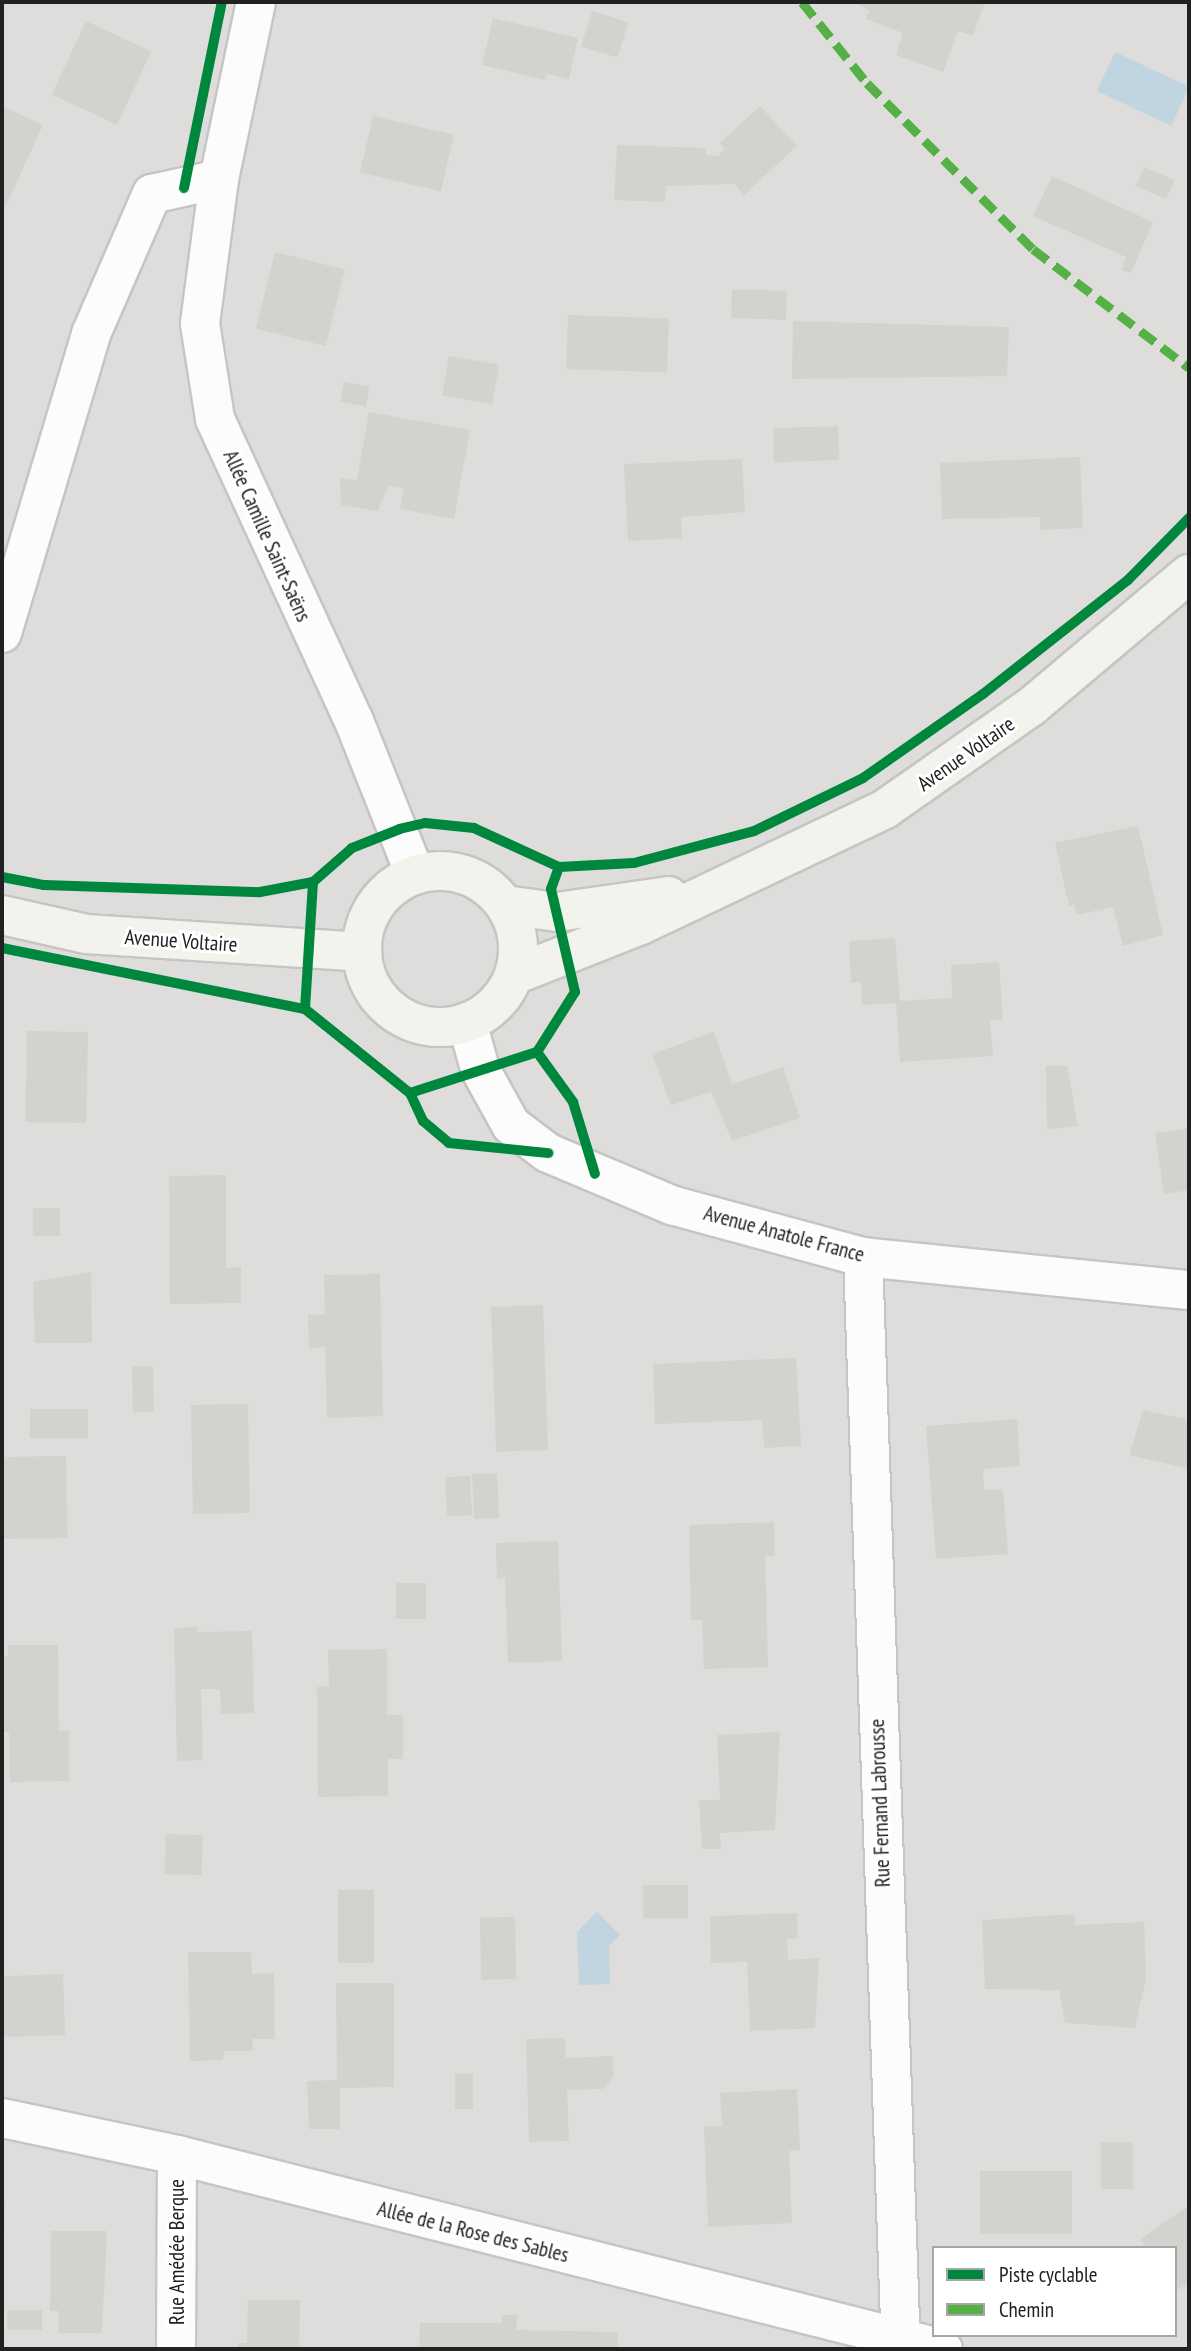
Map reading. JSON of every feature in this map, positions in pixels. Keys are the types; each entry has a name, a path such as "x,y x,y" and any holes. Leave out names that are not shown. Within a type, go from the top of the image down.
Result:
{"main road":[{"name":"Avenue Voltaire","path":"514,975 641,925 713,888 885,809 950,767 1189,574"},
{"path":"415,874 465,875 505,905 519,952 514,975 503,995 467,1022 419,1024 397,1014 379,997 362,952 375,904 415,874"},
{"name":"Avenue Voltaire","path":"505,905 588,911 713,888"},
{"name":"Avenue Voltaire","path":"2,915 86,934 362,952"}],"street":[{"name":"Allée Camille Saint-Saëns","path":"256,2 219,179 200,324 215,419 354,721 415,874"},
{"path":"2,633 91,334 152,194 219,179"},
{"name":"Avenue Anatole France","path":"467,1022 490,1094 511,1125 548,1153 671,1205 863,1257 1189,1290"},
{"name":"Rue Fernand Labrousse","path":"863,1257 899,2345"},
{"name":"Allée de la Rose des Sables","path":"2,2118 177,2155 899,2345 943,2349"},
{"name":"Rue Amédée Berque","path":"176,2349 177,2155"}],"shaded area":[{"path":"2,2 1189,2 1189,2349 2,2349"},
{"path":"847,1562 856,1563 866,1832 854,1833"}],"water":[{"path":"1115,52 1189,87 1171,126 1097,91"},
{"path":"597,1912 620,1935 609,1946 610,1984 579,1985 577,1932"}],"building":[{"path":"855,2 985,2 973,36 958,31 943,72 896,55 903,33 866,19 869,11"},
{"path":"592,11 628,22 618,57 581,46"},
{"path":"493,18 578,38 569,79 547,74 545,80 482,65"},
{"path":"86,21 151,51 117,125 52,94"},
{"path":"2,106 43,125 2,214"},
{"path":"760,106 797,146 744,195 734,184 666,186 665,202 614,200 617,145 706,148 706,155 718,156 725,149 720,143"},
{"path":"373,116 454,135 441,191 360,173"},
{"path":"1144,167 1174,180 1166,199 1136,186"},
{"path":"1052,176 1153,222 1131,273 1121,270 1126,257 1033,216"},
{"path":"275,252 345,269 326,346 256,329"},
{"path":"732,289 787,291 786,320 731,318"},
{"path":"568,315 669,319 667,372 566,369"},
{"path":"793,321 1009,327 1007,376 792,379"},
{"path":"449,356 499,365 492,404 442,395"},
{"path":"344,382 370,387 366,407 340,402"},
{"path":"369,412 470,430 454,519 400,509 404,488 388,486 378,511 341,505 340,478 357,480"},
{"path":"838,426 839,460 774,462 773,428"},
{"path":"1080,457 1083,528 1040,530 1040,517 942,519 940,463"},
{"path":"742,459 745,512 681,517 682,538 628,541 624,464"},
{"path":"1138,826 1163,935 1123,946 1113,907 1077,915 1074,904 1069,906 1055,843"},
{"path":"895,938 900,1001 952,998 951,965 999,962 1003,1020 990,1020 993,1056 900,1062 896,1003 862,1005 861,982 851,983 849,941"},
{"path":"27,1031 88,1032 86,1123 25,1122"},
{"path":"714,1032 732,1084 783,1067 800,1118 732,1141 711,1092 671,1105 652,1054"},
{"path":"1046,1066 1067,1066 1078,1126 1047,1129"},
{"path":"1189,1128 1189,1190 1164,1194 1155,1133"},
{"path":"226,1175 226,1268 241,1267 241,1303 170,1304 169,1176"},
{"path":"33,1208 60,1208 60,1236 33,1236"},
{"path":"91,1272 92,1343 35,1343 33,1282"},
{"path":"380,1274 383,1416 327,1418 325,1347 309,1348 308,1315 325,1314 324,1275"},
{"path":"543,1305 548,1450 496,1452 491,1307"},
{"path":"796,1358 801,1446 764,1448 762,1420 655,1424 653,1364"},
{"path":"132,1366 153,1366 154,1412 133,1412"},
{"path":"248,1404 250,1513 193,1514 191,1405"},
{"path":"30,1409 88,1409 88,1438 30,1438"},
{"path":"1143,1410 1189,1420 1189,1469 1129,1455"},
{"path":"1017,1419 1020,1466 983,1469 984,1490 1003,1489 1008,1554 936,1559 926,1426"},
{"path":"66,1456 67,1538 3,1539 2,1457"},
{"path":"497,1473 499,1518 474,1519 472,1474"},
{"path":"470,1476 472,1515 447,1516 445,1477"},
{"path":"774,1522 775,1556 765,1556 768,1667 704,1669 702,1620 691,1620 689,1525"},
{"path":"558,1541 562,1661 508,1663 505,1578 497,1579 496,1543"},
{"path":"396,1583 426,1583 426,1619 396,1619"},
{"path":"197,1627 197,1632 252,1631 254,1713 221,1714 220,1689 201,1689 203,1760 177,1761 174,1628"},
{"path":"8,1645 58,1645 59,1731 69,1731 69,1781 10,1782 9,1732 2,1732 2,1656 8,1656"},
{"path":"387,1649 387,1715 403,1715 403,1759 388,1759 388,1796 318,1797 317,1687 329,1686 328,1650"},
{"path":"780,1732 775,1830 720,1833 721,1849 702,1849 699,1800 720,1800 717,1735"},
{"path":"166,1834 203,1835 202,1875 165,1874"},
{"path":"643,1885 688,1885 688,1918 643,1918"},
{"path":"338,1890 374,1890 374,1963 338,1963"},
{"path":"797,1913 798,1938 787,1939 788,1960 819,1958 815,2028 750,2031 747,1962 711,1963 710,1916"},
{"path":"1074,1914 1075,1925 1144,1922 1146,1978 1135,2028 1065,2023 1059,1990 985,1989 982,1920"},
{"path":"515,1917 516,1979 481,1980 480,1918"},
{"path":"188,1952 251,1952 252,1974 274,1973 275,2039 252,2039 253,2051 224,2051 223,2060 190,2061"},
{"path":"63,1974 65,2035 4,2037 2,1976"},
{"path":"336,1983 394,1983 394,2087 340,2088 340,2129 309,2129 307,2081 337,2080"},
{"path":"565,2038 566,2058 613,2056 613,2077 603,2089 567,2090 569,2141 529,2142 526,2039"},
{"path":"455,2074 473,2074 473,2109 455,2109"},
{"path":"797,2089 800,2150 789,2151 792,2223 708,2227 704,2126 722,2126 720,2093"},
{"path":"1101,2142 1133,2142 1133,2189 1101,2189"},
{"path":"980,2171 1072,2171 1072,2234 980,2234"},
{"path":"2,2201 5,2201 4,2246 2,2246"},
{"path":"1189,2205 1189,2283 1177,2290 1177,2246 1146,2246 1141,2239"},
{"path":"51,2231 107,2231 102,2333 58,2333 59,2311 50,2311"},
{"path":"248,2300 300,2300 299,2349 238,2349 238,2343 247,2343"},
{"path":"7,2310 42,2310 42,2330 7,2330"},
{"path":"502,2315 517,2315 516,2330 618,2332 617,2349 419,2349 420,2323 502,2323"}],"marked path":[{"path":"802,2 867,83 1033,249 1189,368"}],"cycle path":[{"path":"184,188 222,2"},
{"path":"559,867 634,863 754,831 863,778 983,694 1128,580 1189,518"},
{"path":"410,1093 537,1052 575,992 551,889 559,867 474,828 425,823 400,829 352,848 313,882 305,1009 410,1093 423,1121 449,1143 548,1153"},
{"path":"2,877 44,885 260,892 313,882"},
{"path":"2,948 305,1009"},
{"path":"537,1052 573,1102 595,1174"}]}
